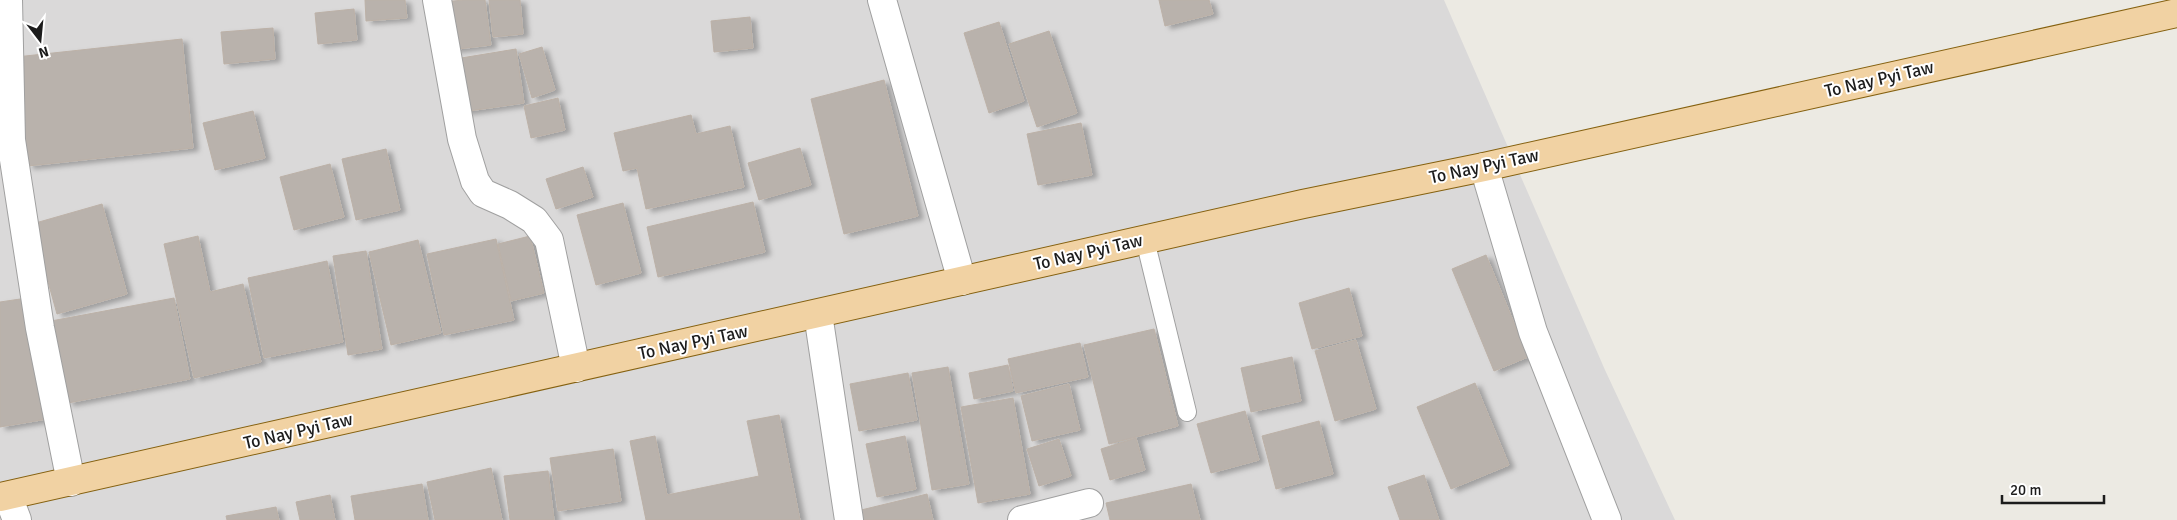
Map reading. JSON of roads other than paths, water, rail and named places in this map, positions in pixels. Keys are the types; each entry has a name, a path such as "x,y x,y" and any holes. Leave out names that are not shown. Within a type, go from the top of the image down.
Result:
{"main road":[{"name":"To Nay Pyi Taw","path":"8,504 71,482 1303,204 1484,167 2177,13"}],"street":[{"path":"8,0 11,140 40,328 71,482"},
{"path":"437,0 462,140 475,181 483,193 510,205 534,220 549,240 576,368"},
{"path":"882,0 962,281"},
{"path":"1484,167 1533,332 1606,520"},
{"path":"818,314 849,520"},
{"path":"1022,520 1089,503"}],"lane":[{"path":"1145,240 1187,412"}]}
